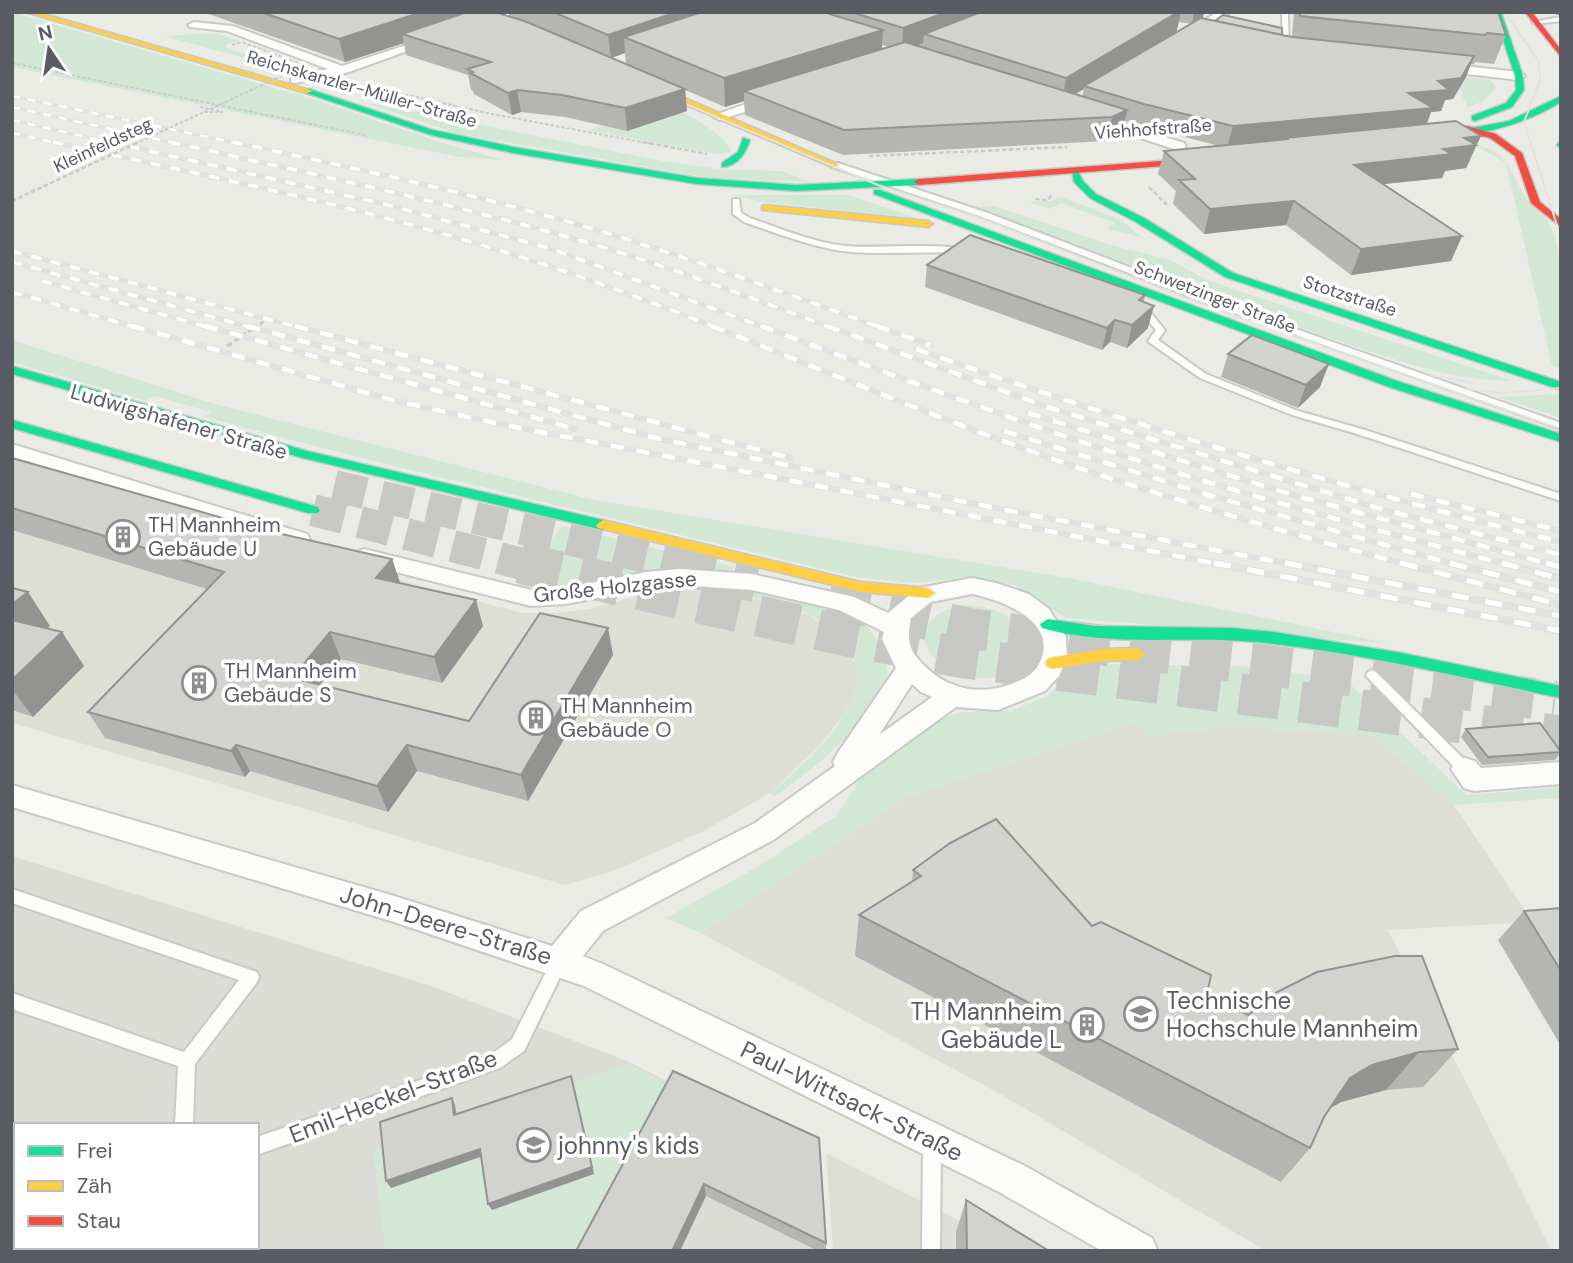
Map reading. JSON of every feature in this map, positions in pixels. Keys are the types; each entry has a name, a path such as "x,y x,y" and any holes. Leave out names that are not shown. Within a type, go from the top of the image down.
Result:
{"main road":[{"name":"Reichskanzler-Müller-Straße","path":"28,12 337,99 431,132 513,150 670,177 776,188 858,186"},
{"name":"Reichskanzler-Müller-Straße","path":"69,12 140,37 295,79 391,97"},
{"path":"1497,12 1511,56 1525,70 1520,90 1509,105 1500,110 1474,118 1415,129 1477,131 1525,119 1561,98"},
{"path":"1528,15 1559,65"},
{"path":"465,20 514,20"},
{"path":"629,77 835,165"},
{"path":"719,116 726,130 799,167 858,186"},
{"path":"1477,131 1505,143 1519,155 1536,203 1561,224"},
{"path":"732,163 746,150 746,140"},
{"name":"Viehhofstraße","path":"1137,149 1221,144"},
{"path":"1039,155 1081,170 1096,152"},
{"name":"Viehhofstraße","path":"858,186 901,189 1081,170 1235,158"},
{"path":"901,189 922,173 951,162"},
{"path":"799,167 876,163"},
{"path":"1129,194 1131,177 1139,167"},
{"name":"Stotzstraße","path":"1081,170 1129,194 1138,219"},
{"name":"Stotzstraße","path":"1081,170 1083,187 1107,205 1138,219 1202,262 1239,279 1561,386"},
{"path":"670,177 736,201 838,217 983,228"},
{"path":"989,179 1045,188"},
{"name":"Schwetzinger Straße","path":"901,189 983,228 1245,329 1419,393 1561,438"},
{"path":"1070,193 1107,205"},
{"path":"12,370 304,454 861,587 928,593"},
{"path":"12,424 313,510"},
{"path":"1048,624 1094,632 1207,633 1274,638 1402,659 1561,692"},
{"path":"1053,663 1104,655 1154,654"},
{"path":"1351,671 1398,681"}],"street":[{"path":"1170,46 1225,12"},
{"path":"194,24 229,28 340,75"},
{"path":"1170,27 1216,37"},
{"path":"295,79 340,75 442,37"},
{"path":"1420,65 1525,70"},
{"path":"719,116 785,95"},
{"path":"1077,113 1179,146"},
{"path":"12,450 320,545"},
{"name":"Große Holzgasse","path":"346,552 531,598 566,596 646,580 679,577 752,582 846,603 895,627"},
{"path":"960,586 995,589 1016,597 1034,609 1048,624 1054,637 1053,663 1043,679 1026,691 1004,698 979,700 953,696 935,689 908,669 898,655 894,641 895,627 901,613 913,601 928,593 960,586"},
{"name":"John-Deere-Straße","path":"835,778 908,669"},
{"name":"John-Deere-Straße","path":"12,796 391,908 559,962 592,921 765,831 835,778 953,696"},
{"path":"1465,769 1474,780 1561,773"},
{"name":"Paul-Wittsack-Straße","path":"559,962 592,974 1012,1179 1139,1251"}],"lane":[{"path":"1285,12 1286,50"},
{"path":"1528,15 1561,19"},
{"path":"835,165 985,215 1231,309 1561,426"},
{"path":"736,201 737,214 747,220 840,248 888,251 939,248 981,257"},
{"path":"1133,309 1146,313 1161,330 1153,341 1203,376 1295,413 1358,431 1561,499"},
{"path":"1245,329 1430,389 1491,402"},
{"path":"1372,675 1465,769"},
{"path":"12,896 251,977 187,1061 184,1123"},
{"name":"Emil-Heckel-Straße","path":"259,1145 494,1062 518,1045 559,962"},
{"path":"12,1001 187,1061"},
{"path":"931,1251 932,1140"}],"path":[{"name":"Kleinfeldsteg","path":"12,201 305,65 242,42 232,45"},
{"path":"391,97 711,155 732,163"},
{"path":"204,112 223,112 200,107 205,103"},
{"path":"227,346 266,320"}],"shaded area":[{"path":"12,482 289,550 522,613 589,609 667,588 735,594 770,602 810,616 838,635 856,665 855,694 844,715 821,744 770,793 702,832 613,871 565,885 12,723"},
{"name":"Technische Hochschule Mannheim","path":"1136,722 1149,738 1177,731 1237,727 1372,735 1454,805 1533,922 1388,930 1552,1251 1266,1251 1002,1095 701,933 906,797"},
{"path":"12,856 431,986 627,1061 675,1085 825,1251 12,1251"},
{"path":"826,1153 1019,1251 833,1251"}],"green space":[{"path":"12,12 320,101 439,142 504,160 460,157 12,67"},
{"path":"217,33 239,41 225,47 281,68 164,36"},
{"path":"1430,73 1490,80 1495,85 1495,90 1482,102 1467,107 1455,78"},
{"path":"371,103 668,162 719,169 781,171 812,182 709,178 460,134 370,105"},
{"path":"683,112 717,134 731,151 725,154 711,153 588,130 601,126 621,128"},
{"path":"1476,146 1502,157 1507,164 1512,172 1528,201 1550,224 1556,241 1561,277 1561,368 1552,366 1506,163"},
{"path":"732,195 848,195 917,218 763,202"},
{"path":"1061,197 1121,220 1141,237 1107,229 1115,223 1061,203 1050,209 1028,202 1051,201"},
{"path":"994,206 1114,246 1171,260 1199,276 1233,289 1513,381 1438,372 1366,350 1232,304 978,207"},
{"path":"12,340 215,404 594,500 1069,578 1392,644 1067,618 1014,585 969,577 916,583 860,578 365,459 204,417 211,412 154,396 146,401 12,362"},
{"path":"1561,394 1561,418 1498,397"},
{"path":"562,526 734,567 731,571 666,571 572,589 535,590 517,586"},
{"path":"698,584 753,591 843,611 854,616 870,630 885,658 887,679 876,704 851,734 774,797 770,793 818,749 847,710 856,687 854,659 842,639 823,623 799,611 745,596 667,588"},
{"path":"968,605 1005,615 1019,626 1024,634 1027,644 1021,661 1009,671 994,677 977,678 959,674 943,666 931,654 924,639 933,618 952,608"},
{"path":"1114,664 1239,666 1348,682 1466,795 1561,787 1561,798 1454,805 1372,735 1237,727 1177,731 1149,738 1136,722 906,797 701,933 666,918 757,867 836,816 864,774 888,754 944,717 963,712 1013,710 1047,696 1076,671"},
{"path":"628,1064 674,1087 587,1251 385,1251 373,1151"}],"building":[{"path":"261,12 422,12 339,39"},
{"path":"467,12 495,12 527,22 685,89 625,108 562,95 517,90 508,93 467,69 491,62 402,34"},
{"path":"553,12 677,12 608,35"},
{"path":"702,12 823,12 883,30 724,78 624,37"},
{"path":"851,12 947,12 903,28"},
{"path":"981,12 1178,12 1066,78 924,34"},
{"path":"1300,12 1498,12 1506,35 1300,16"},
{"path":"1223,15 1282,28 1282,35 1215,21"},
{"path":"1201,18 1292,37 1474,56 1461,78 1438,81 1449,90 1408,93 1433,108 1233,126 1084,86"},
{"path":"905,42 1127,110 1112,117 844,130 744,91"},
{"path":"1456,121 1481,136 1464,138 1476,145 1443,149 1452,154 1354,165 1462,236 1361,249 1294,201 1210,209 1179,180 1195,179 1164,151 1289,139 1284,138"},
{"path":"970,235 1145,295 1139,300 1154,306 1132,325 1115,320 1107,328 927,265"},
{"path":"1252,335 1329,364 1306,385 1228,354"},
{"path":"12,458 223,518 220,520 392,559 376,578 476,600 434,657 330,632 292,678 469,721 540,613 608,628 521,775 407,745 377,786 236,745 231,751 88,712 224,572 12,508"},
{"path":"12,588 28,592 12,604"},
{"path":"12,620 62,632 12,680"},
{"path":"1540,723 1561,752 1488,757 1466,729"},
{"name":"TH Mannheim Gebäude L","path":"996,819 1092,926 1101,922 1211,975 1207,994 1248,1015 1277,992 1317,972 1395,956 1422,956 1458,1049 1419,1052 1372,1065 1350,1078 1324,1117 1310,1148 859,915 921,876 913,870 950,843"},
{"path":"1561,908 1561,971 1524,911"},
{"path":"673,1071 819,1138 826,1243 704,1184 672,1251 576,1251"},
{"path":"571,1076 592,1167 488,1204 480,1149 386,1181 380,1122 452,1098 454,1115"},
{"path":"966,1200 1049,1251 967,1251"}],"tunnel":[{"path":"334,486 682,565"},
{"path":"313,510 526,565"},
{"path":"520,563 857,638 965,658 1561,736"},
{"path":"674,563 756,582"},
{"path":"829,598 972,629 1555,701"}],"tram line":[{"path":"1505,12 1539,62 1540,80 1524,122 1561,238"},
{"path":"669,97 878,185 980,218 1196,302 1561,429"},
{"path":"1431,375 1479,384"},
{"path":"1465,389 1504,393 1561,388"}],"railway":[{"path":"12,96 241,144"},
{"path":"12,107 178,144"},
{"path":"12,120 117,144"},
{"path":"12,133 61,144"},
{"path":"53,142 263,188 419,227 564,271 717,328"},
{"path":"110,142 384,204 549,248 766,328"},
{"path":"170,142 428,201 582,241 677,271 832,328"},
{"path":"233,142 450,191 580,225 694,261 882,328"},
{"path":"12,251 301,328"},
{"path":"12,262 253,328"},
{"path":"42,281 211,328"},
{"path":"12,292 138,328"},
{"path":"132,326 392,400 495,423 1223,565"},
{"path":"205,326 575,429"},
{"path":"247,326 660,439 1000,509 1294,565"},
{"path":"295,326 790,458"},
{"path":"712,326 717,328"},
{"path":"761,326 970,403 1181,474 1508,565"},
{"path":"827,326 1047,407 1381,509 1561,555"},
{"path":"877,326 930,345"},
{"path":"717,328 937,416 1073,466 1239,518 1408,565"},
{"path":"916,349 1236,453 1398,500 1561,542"},
{"path":"1028,413 1293,495 1553,565"},
{"path":"1004,431 1212,496 1456,565"},
{"path":"1411,494 1561,531"},
{"path":"1214,563 1561,631"},
{"path":"1285,563 1561,616"},
{"path":"1401,563 1561,605"},
{"path":"1450,563 1561,592"},
{"path":"1502,563 1561,579"},
{"path":"1546,563 1561,567"}],"traffic: fast":[{"path":"1475,118 1509,105 1520,90 1519,76 1497,12"},
{"path":"309,91 431,132 513,150 697,181 796,188 919,182"},
{"path":"1423,138 1495,127 1529,116 1561,98"},
{"path":"725,165 742,153 746,140"},
{"path":"1075,173 1079,182 1093,196 1140,220 1229,275 1561,386"},
{"path":"877,192 1393,384 1561,438"},
{"path":"12,370 304,454 603,525"},
{"path":"12,424 313,510"},
{"path":"1048,624 1094,632 1232,634 1274,638 1402,659 1561,692"}],"traffic: slow":[{"path":"28,12 309,91"},
{"path":"640,82 835,165"},
{"path":"765,208 928,224"},
{"path":"603,525 861,587 928,593"},
{"path":"1053,663 1104,655 1138,654"}],"traffic: jam":[{"path":"1528,12 1561,55"},
{"path":"1467,129 1493,136 1519,155 1536,203 1561,224"},
{"path":"919,182 1214,160"}],"place":[{"name":"TH Mannheim Gebäude U","path":"123,537"},
{"name":"TH Mannheim Gebäude S","path":"199,683"},
{"name":"TH Mannheim Gebäude O","path":"536,718"},
{"name":"Technische Hochschule Mannheim","path":"1141,1014"},
{"name":"TH Mannheim Gebäude L","path":"1087,1025"},
{"name":"johnny's kids","path":"534,1145"}]}
